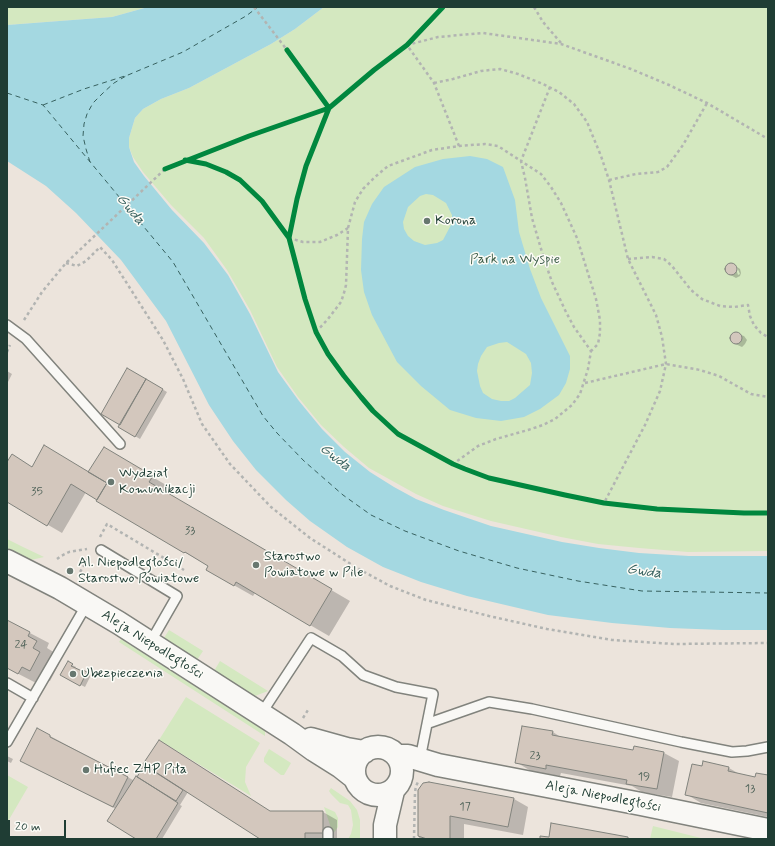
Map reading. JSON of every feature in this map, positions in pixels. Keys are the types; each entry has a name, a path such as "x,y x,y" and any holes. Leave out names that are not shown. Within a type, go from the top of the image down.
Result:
{"street":[{"name":"Aleja Niepodległości","path":"7,561 60,588 150,643 292,734 355,778"},
{"name":"Aleja Niepodległości","path":"292,734 347,749 364,752"},
{"path":"385,832 397,774 391,751 378,747 370,748 359,757 355,764 355,778 364,791 372,794 378,795 397,774"},
{"name":"Aleja Niepodległości","path":"397,774 409,771 429,762 768,830"},
{"path":"372,794 379,807 385,832"}],"lane":[{"path":"7,325 26,339 120,444"},
{"path":"102,550 177,596 150,643"},
{"path":"7,742 87,604"},
{"path":"261,714 311,638 342,656 363,675 396,687 434,694 428,723 429,762"},
{"path":"7,683 33,698"},
{"path":"428,723 489,702 532,709 732,752 768,747"}],"path":[{"path":"254,7 288,50"},
{"path":"534,7 543,22 561,44"},
{"path":"459,146 434,83 407,45 438,38 483,33 561,44 631,69 706,103 738,120 768,139"},
{"path":"434,83 481,71 500,69 518,74 550,87 574,104 587,122 601,156 609,180 628,259 656,315 662,337 666,364 660,391 645,426 604,502"},
{"path":"550,87 521,161 532,218 552,282 574,327 591,351"},
{"path":"609,180 636,174 658,172 668,167 684,145 706,103"},
{"path":"316,332 341,302 344,293 346,285 348,228 355,202 371,181 388,166 432,150 486,144 498,146 541,174 561,203 577,238 596,299 600,320 598,344 591,351 585,383 580,394 572,405 555,419 528,430 478,446 453,464"},
{"path":"7,352 16,331 42,292 66,263 165,169"},
{"path":"289,238 303,242 320,242 337,235 348,228"},
{"path":"66,263 77,266 86,261 100,247 112,260 162,340 183,379 202,424 230,464 271,508 310,538 390,586 426,600 546,629 612,640 674,644 768,643"},
{"path":"628,259 652,257 664,259 672,266 691,290 702,299 727,307 748,305 754,326 768,337"},
{"path":"585,383 666,364 700,370 719,376 751,394 768,397"},
{"path":"58,559 70,552 90,548"}],"green space":[{"path":"7,7 148,7 112,17 7,25"},
{"name":"Park na Wyspie","path":"324,7 768,7 768,551 688,552 598,544 491,521 443,506 416,494 369,468 321,425 298,397 277,367 250,310 227,270 204,238 171,205 143,172 133,157 129,147 129,138 135,118 143,109 161,99 189,88 271,44 295,29"},
{"path":"7,539 44,557 31,560 7,548"},
{"path":"169,630 203,651 197,660 164,638"},
{"path":"121,639 265,731 265,736 119,642"},
{"path":"220,661 268,691 255,696 214,671"},
{"path":"186,697 260,743 246,767 245,782 251,796 159,740"},
{"path":"269,749 291,763 284,775 281,775 264,762 264,758"},
{"path":"7,775 28,787 7,823"},
{"path":"331,788 350,801 357,810 360,820 360,839 348,839 353,825 351,810 348,805 340,803 331,794 329,791"},
{"path":"324,807 335,812 338,818 338,827 333,834"},
{"path":"653,826 705,839 650,839"}],"water":[{"name":"Gwda","path":"148,7 324,7 295,29 271,44 189,88 161,99 143,109 135,118 129,138 129,147 134,162 172,210 204,243 228,275 250,314 278,372 322,429 345,452 370,472 394,487 416,499 491,526 562,542 639,553 689,556 768,556 768,630 670,628 548,615 467,596 421,582 383,567 347,547 310,521 286,500 256,470 233,441 209,405 166,321 121,260 76,213 46,186 7,161 7,25 112,17"},
{"path":"470,156 487,159 503,167 515,200 519,232 530,269 541,298 570,356 570,369 566,383 559,395 540,409 524,417 501,421 476,418 450,410 421,386 397,362 372,315 364,292 361,270 362,239 364,222 372,204 384,187 415,167 443,159","holes":["426,194 433,195 446,203 452,215 452,223 443,240 437,243 425,245 414,241 408,236 404,229 403,222 408,207 420,196","507,342 526,354 531,363 532,373 530,385 515,398 509,401 501,401 492,399 483,393 477,371 481,356 487,347"]}],"building":[{"path":"729,263 733,263 737,269 733,275 729,275 725,271 725,267"},
{"path":"734,332 738,332 742,338 738,344 734,344 730,340 730,336"},
{"path":"127,368 146,379 120,425 101,414"},
{"path":"146,379 163,389 135,437 118,427"},
{"path":"44,445 107,483 97,500 71,484 47,526 7,502 7,462 12,454 32,467"},
{"path":"104,447 153,476 149,482 332,589 310,626 236,582 234,586 206,570 208,566 96,501 107,483 88,472"},
{"path":"7,620 30,632 28,636 37,641 33,648 40,652 30,671 22,667 18,674 7,668"},
{"path":"68,661 73,664 71,666 87,672 80,686 60,675"},
{"path":"522,726 553,731 552,735 633,750 634,746 664,752 657,789 626,784 627,780 546,765 546,769 515,763"},
{"path":"37,728 50,735 50,737 128,777 113,807 20,761"},
{"path":"159,740 270,811 323,811 323,833 305,833 305,839 260,839 143,764"},
{"path":"703,761 729,767 728,771 755,777 756,773 768,775 768,813 685,795 692,764 702,766"},
{"path":"144,765 183,790 176,801 137,777"},
{"path":"136,776 178,803 156,839 136,839 107,821"},
{"path":"429,782 514,798 508,827 450,816 450,839 427,839 418,836 418,790 423,783"},
{"path":"551,823 628,837 628,839 540,839 540,836 549,837"}],"ferry route":[{"path":"43,105 84,89 128,75 183,52 246,16 258,7"},
{"path":"90,162 83,136 87,114 93,103 103,93 114,83 126,76"},
{"path":"7,93 43,105 173,262 263,416 304,461 343,495 371,515 405,531 459,551 517,568 578,581 642,591 768,593"}],"cycle path":[{"path":"165,169 249,136 329,108 374,70 407,45 443,7"},
{"path":"287,50 329,108 306,166 289,238"},
{"path":"185,160 206,164 226,172 240,180 262,201 289,238 305,299 316,332 328,354 373,411 398,434 453,464 489,478 565,495 604,503 657,509 768,513"}],"place":[{"name":"Korona","path":"427,221"},
{"name":"Wydział Komunikacji","path":"111,482"},
{"name":"Starostwo Powiatowe w Pile","path":"256,565"},
{"name":"Al. Niepodległości/ Starostwo Powiatowe","path":"70,571"},
{"name":"Ubezpieczenia","path":"73,674"},
{"name":"Hufiec ZHP Piła","path":"86,770"}]}
